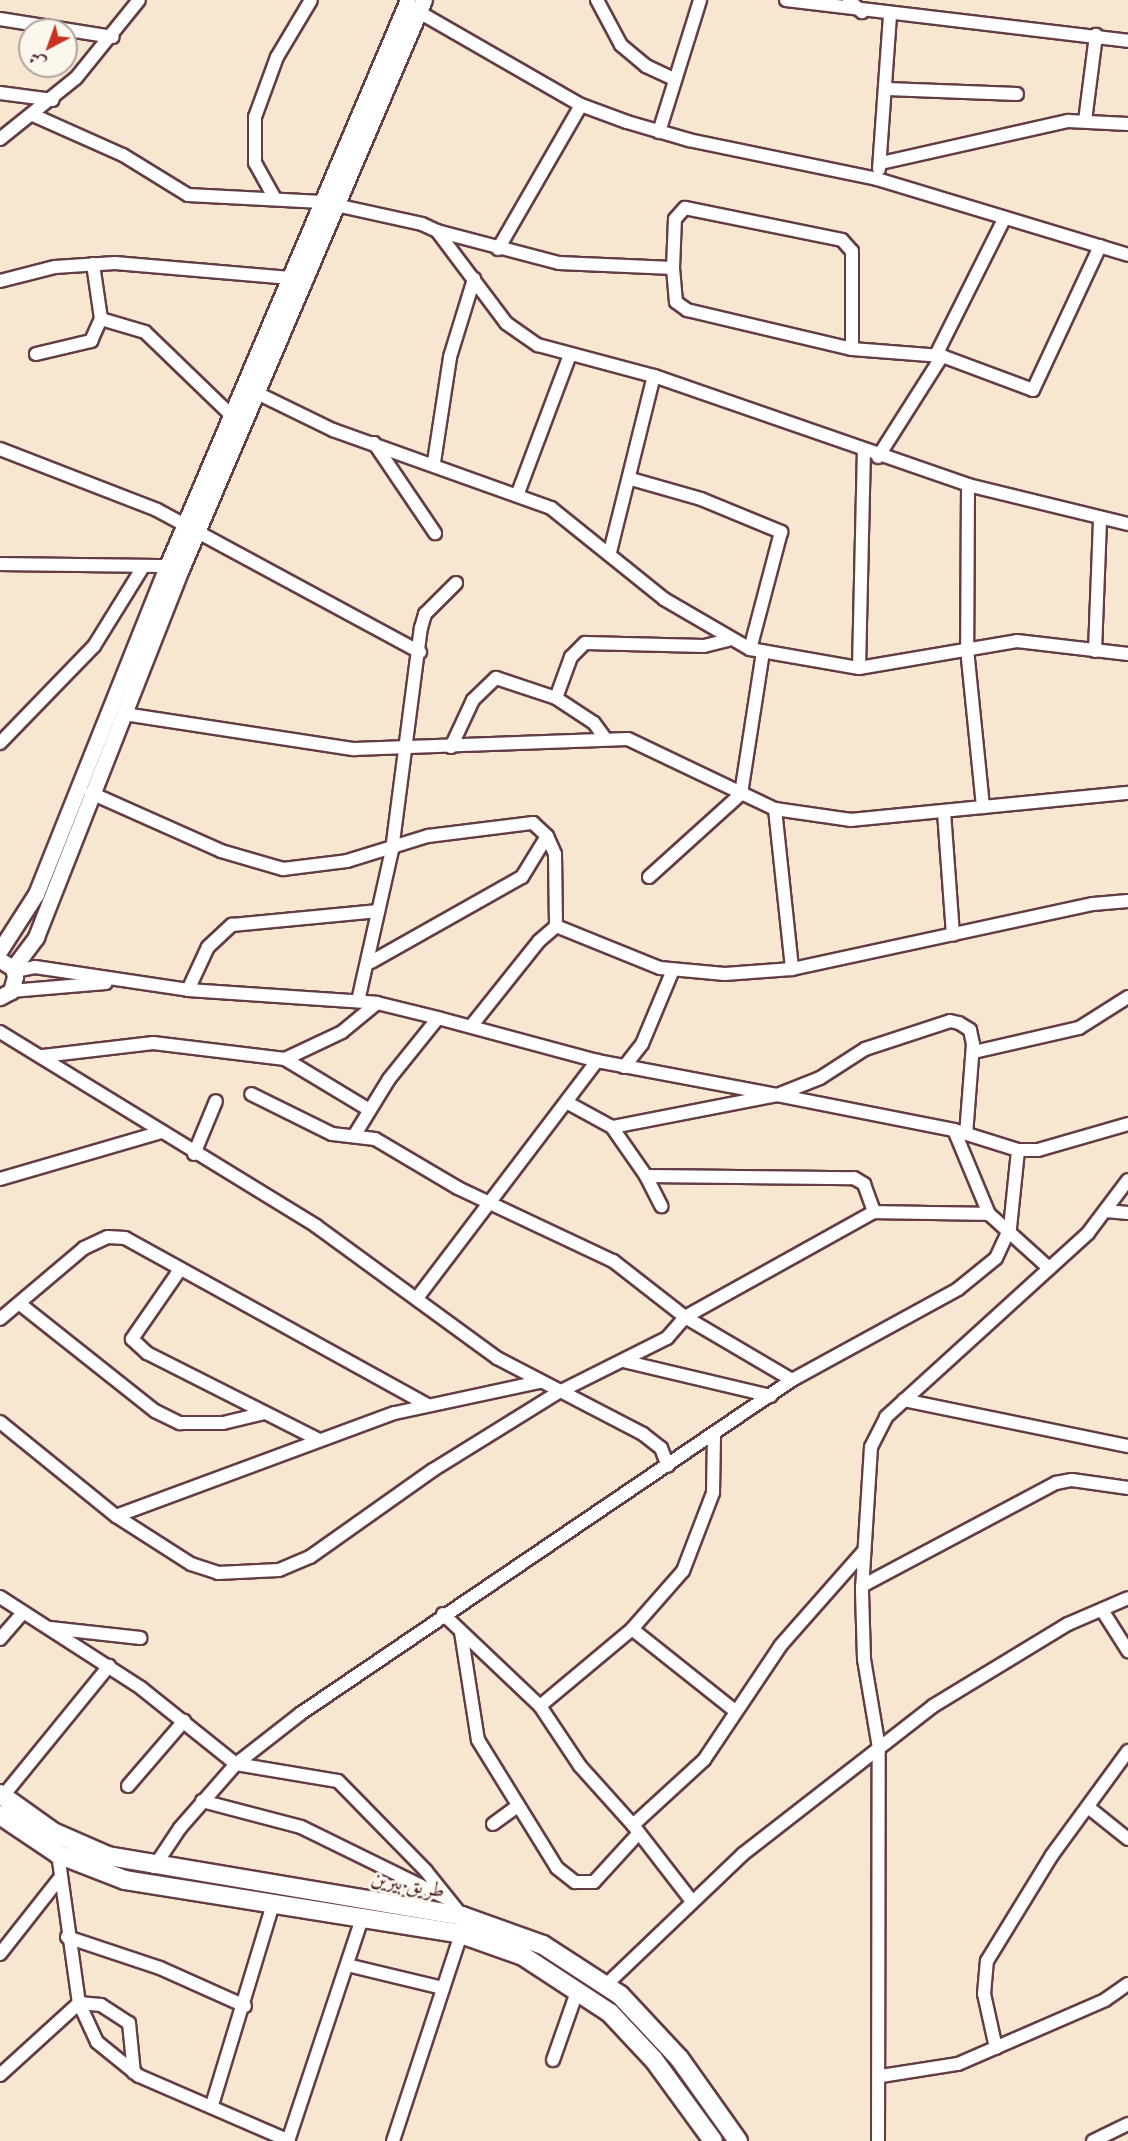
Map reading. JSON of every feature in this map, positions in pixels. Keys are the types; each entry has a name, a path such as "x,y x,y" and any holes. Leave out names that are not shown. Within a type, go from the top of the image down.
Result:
{"main road":[{"name":"طريق بيرين","path":"1,1795 77,1844 154,1867 462,1925 543,1945 614,1989 679,2058 738,2141"},
{"name":"طريق بيرين","path":"0,1815 58,1854 125,1880 273,1904 462,1925 523,1956 578,1989 636,2038 713,2141"}],"street":[{"path":"274,197 255,163 255,117 278,57 311,0"},
{"path":"0,950 36,894 174,566 256,393 408,0"},
{"path":"597,0 621,45 646,66 674,79"},
{"path":"659,132 700,0"},
{"path":"786,0 890,16 1096,35 1128,41"},
{"path":"849,0 862,12"},
{"path":"0,139 52,100 113,37 135,2"},
{"path":"190,532 232,416 290,278 329,204 422,6 581,105 659,132 878,179 1128,255"},
{"path":"878,179 887,89 890,16"},
{"path":"0,19 113,37"},
{"path":"1085,121 1096,35"},
{"path":"887,89 1017,94"},
{"path":"0,93 52,100"},
{"path":"498,249 581,105"},
{"path":"33,115 123,155 188,195 274,197 375,210 498,249 581,266 673,268"},
{"path":"880,163 1085,121 1128,124"},
{"path":"852,349 852,251 842,240 685,208 675,219 673,268 676,302 687,310 852,349 939,355 1033,390 1100,246"},
{"path":"878,457 939,355 1004,219"},
{"path":"437,231 506,323 538,345 654,376 864,453 968,485 1128,524"},
{"path":"0,281 93,264 290,278"},
{"path":"36,354 91,341 101,319 93,264"},
{"path":"434,462 450,357 474,279"},
{"path":"101,319 151,336 232,416"},
{"path":"518,493 570,355"},
{"path":"610,552 631,479 654,376"},
{"path":"256,393 333,430 434,462 518,493 570,519 664,599 728,640 750,649 859,668 1017,641 1128,654"},
{"path":"374,443 435,533"},
{"path":"0,449 138,501 190,532 420,652"},
{"path":"859,668 864,453"},
{"path":"631,479 701,499 781,532 750,649"},
{"path":"968,485 967,649 983,807"},
{"path":"1095,651 1100,518"},
{"path":"0,564 174,566"},
{"path":"113,982 6,994 9,966 36,937 124,714 174,566"},
{"path":"0,743 94,646 142,567"},
{"path":"358,1001 371,962 378,911 392,850 425,614 456,583"},
{"path":"556,698 571,657 585,643 704,646 728,640"},
{"path":"649,877 741,794 763,652"},
{"path":"452,747 473,700 489,680 556,698 594,723 605,738"},
{"path":"124,714 330,746 452,747 605,738 628,739 775,809 851,820 1128,793"},
{"path":"91,793 221,851 283,868 392,850 428,836 532,823 547,836 555,854 556,926"},
{"path":"775,809 792,969"},
{"path":"944,812 953,935"},
{"path":"371,962 522,877 547,836"},
{"path":"556,926 673,970 725,974 792,969 1128,901"},
{"path":"188,990 208,947 232,925 378,911"},
{"path":"472,1025 539,940 556,926"},
{"path":"9,966 48,968 113,982 188,990 377,1003 472,1025 597,1061 960,1132 1018,1150 1128,1124"},
{"path":"624,1067 642,1044 673,970"},
{"path":"974,1052 1079,1028 1128,997"},
{"path":"285,1059 342,1032 377,1003"},
{"path":"354,1136 368,1109 438,1018"},
{"path":"612,1127 777,1095 820,1078 865,1049 950,1021 970,1030 974,1052 960,1132 988,1214"},
{"path":"0,1032 43,1056 194,1154 316,1226 497,1358 643,1434 661,1448 668,1466"},
{"path":"43,1056 153,1043 285,1059 368,1109"},
{"path":"417,1298 488,1203 568,1103 597,1061"},
{"path":"251,1094 332,1134 375,1139 488,1203 625,1267 685,1317 792,1380"},
{"path":"194,1154 216,1101"},
{"path":"568,1103 612,1127 646,1176 661,1206"},
{"path":"0,1179 162,1132"},
{"path":"154,1867 202,1801 236,1764 443,1614 714,1436 792,1380 970,1281 996,1257 1010,1228 1018,1150"},
{"path":"646,1176 854,1178 864,1184 874,1212"},
{"path":"878,2141 881,2076 879,1748 864,1659 862,1586 862,1553 872,1448 879,1427 904,1400 1049,1268 1106,1211 1128,1180"},
{"path":"1106,1211 1128,1213"},
{"path":"0,1422 116,1516 191,1564 218,1573 279,1570 310,1557 433,1470 559,1392 667,1338 685,1317 874,1212 988,1214 1010,1228 1049,1268"},
{"path":"0,1319 84,1248 108,1237 125,1238 179,1271 426,1404"},
{"path":"179,1271 132,1339 147,1353 317,1439"},
{"path":"20,1304 155,1411 180,1423 223,1423 265,1413"},
{"path":"623,1361 771,1396"},
{"path":"116,1516 317,1439 426,1404 540,1382"},
{"path":"904,1400 1128,1446"},
{"path":"540,1706 633,1629 671,1590 694,1550 716,1476 714,1436"},
{"path":"862,1586 1056,1483 1128,1488"},
{"path":"461,1632 478,1740 516,1806 557,1868 575,1882 599,1879 635,1830 704,1760 781,1646 862,1553"},
{"path":"0,1597 22,1614 109,1666 184,1721 236,1764 333,1778 450,1900 462,1925 393,2141"},
{"path":"614,1989 624,1971 691,1900 879,1748 983,1673 1128,1598"},
{"path":"1102,1610 1128,1651"},
{"path":"0,1639 22,1614"},
{"path":"443,1614 540,1706 580,1766 691,1900"},
{"path":"46,1627 140,1638"},
{"path":"633,1629 735,1711"},
{"path":"1,1795 109,1666"},
{"path":"128,1786 184,1721"},
{"path":"996,2048 984,1994 987,1961 1088,1807 1128,1751"},
{"path":"202,1801 301,1827 450,1900"},
{"path":"493,1824 516,1806"},
{"path":"1088,1807 1128,1839"},
{"path":"58,1854 67,1937 79,2003 97,2043 134,2073 212,2105 288,2141 363,1915"},
{"path":"0,1954 5,1939 59,1879"},
{"path":"212,2105 245,2006 273,1904"},
{"path":"67,1937 160,1968 245,2006"},
{"path":"347,1965 443,1988"},
{"path":"881,2076 958,2064 1105,2000 1128,1984"},
{"path":"553,2060 578,1989"},
{"path":"79,2003 100,2006 129,2023 134,2073"},
{"path":"0,2075 79,2003"},
{"path":"1093,2141 1128,2124"}]}
